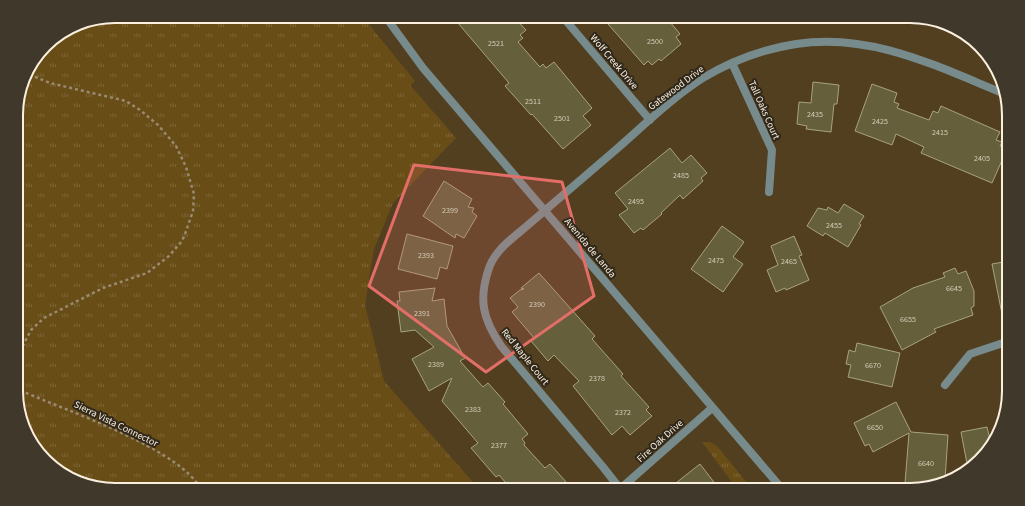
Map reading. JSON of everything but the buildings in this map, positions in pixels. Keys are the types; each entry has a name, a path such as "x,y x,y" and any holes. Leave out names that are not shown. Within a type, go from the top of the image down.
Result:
{"street":[{"name":"Avenida de Landa","path":"390,23 423,68 777,483"},
{"name":"Wolf Creek Drive","path":"568,23 650,120"},
{"name":"Gatewood Drive","path":"544,210 650,120 703,78 732,63 766,50 797,44 830,41 861,44 893,50 999,92"},
{"name":"Tall Oaks Court","path":"732,63 772,150 769,192"},
{"name":"Red Maple Court","path":"544,210 503,248 489,267 483,289 483,309 485,318 490,330 501,346 604,466 616,483"},
{"path":"946,385 970,354 1002,343"},
{"name":"Fire Oak Drive","path":"629,483 712,408"}],"path":[{"path":"23,342 44,318 103,288 147,272 169,256 182,241 185,234 193,211 194,194 186,167 176,146 158,125 140,110 126,101 50,83 32,76"},
{"name":"Sierra Vista Connector","path":"23,391 96,421 178,464 195,483"}],"highlighted area":[{"path":"414,165 562,182 594,296 486,372 369,286"}],"green space":[{"path":"109,23 368,23 415,81 410,85 456,138 393,203 374,249 365,305 384,381 474,483 115,483 97,481 74,474 54,460 46,452 32,432 25,409 23,391 23,109 26,91 35,69 50,50 69,35 91,26"},
{"path":"702,442 710,442 717,446 747,483 733,483"}]}
